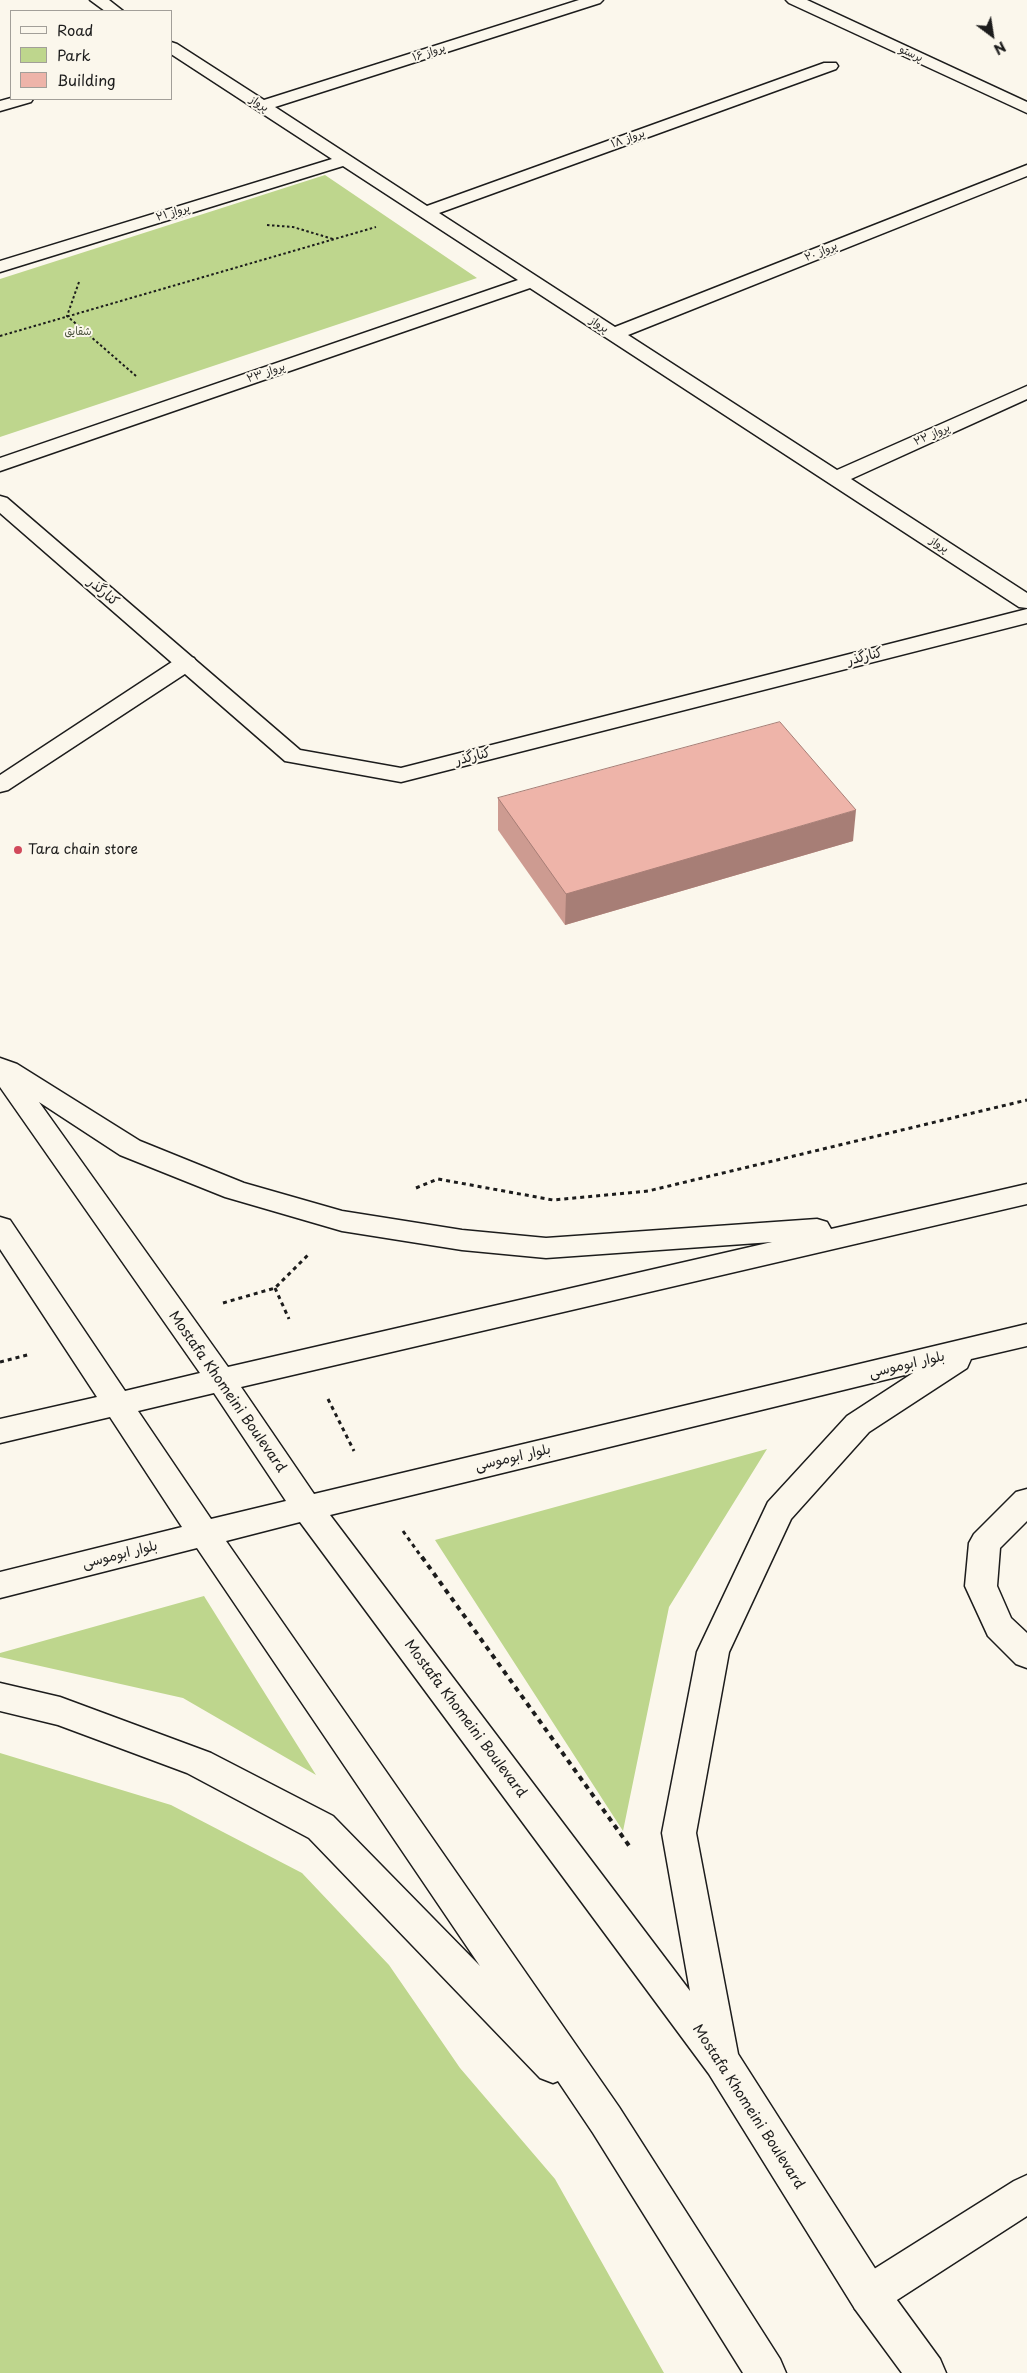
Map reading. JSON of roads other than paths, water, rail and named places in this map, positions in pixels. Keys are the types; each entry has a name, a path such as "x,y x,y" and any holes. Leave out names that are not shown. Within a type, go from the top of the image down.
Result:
{"street":[{"path":"98,0 113,10"},
{"name":"پرواز ۱۶","path":"263,106 595,0"},
{"name":"پرستو","path":"794,0 1027,108"},
{"name":"پرواز","path":"174,52 263,106 1027,602"},
{"name":"پرواز ۱۸","path":"426,212 830,66"},
{"path":"0,106 21,100"},
{"name":"پرواز ۲۱","path":"0,267 345,160"},
{"name":"پرواز ۲۰","path":"614,334 1027,170"},
{"name":"پرواز ۲۳","path":"0,465 532,281"},
{"name":"پرواز ۲۲","path":"836,478 1027,392"},
{"name":"کنارگذر","path":"0,502 293,756 401,776 1027,616"},
{"path":"0,785 186,663"},
{"path":"0,1066 130,1148 235,1190 342,1221 462,1240 546,1248 906,1222"},
{"name":"Mostafa Khomeini Boulevard","path":"0,1066 220,1379 307,1508 722,2062 869,2295 926,2373"},
{"path":"0,1431 118,1402 1027,1194"},
{"path":"0,1227 204,1534 606,2120 766,2373"},
{"name":"بلوار ابوموسی","path":"0,1585 374,1491 975,1349 1027,1335"},
{"path":"722,2062 679,1834 713,1652 779,1510 858,1424 975,1349"},
{"path":"1027,1501 985,1543 981,1586 999,1627 1027,1654"},
{"path":"0,1697 60,1712 198,1763 321,1827 606,2120"},
{"path":"869,2295 1027,2194"}],"place":[{"name":"Tara chain store","path":"18,850"}],"park label":[{"name":"شقایق","path":"78,332"}]}
